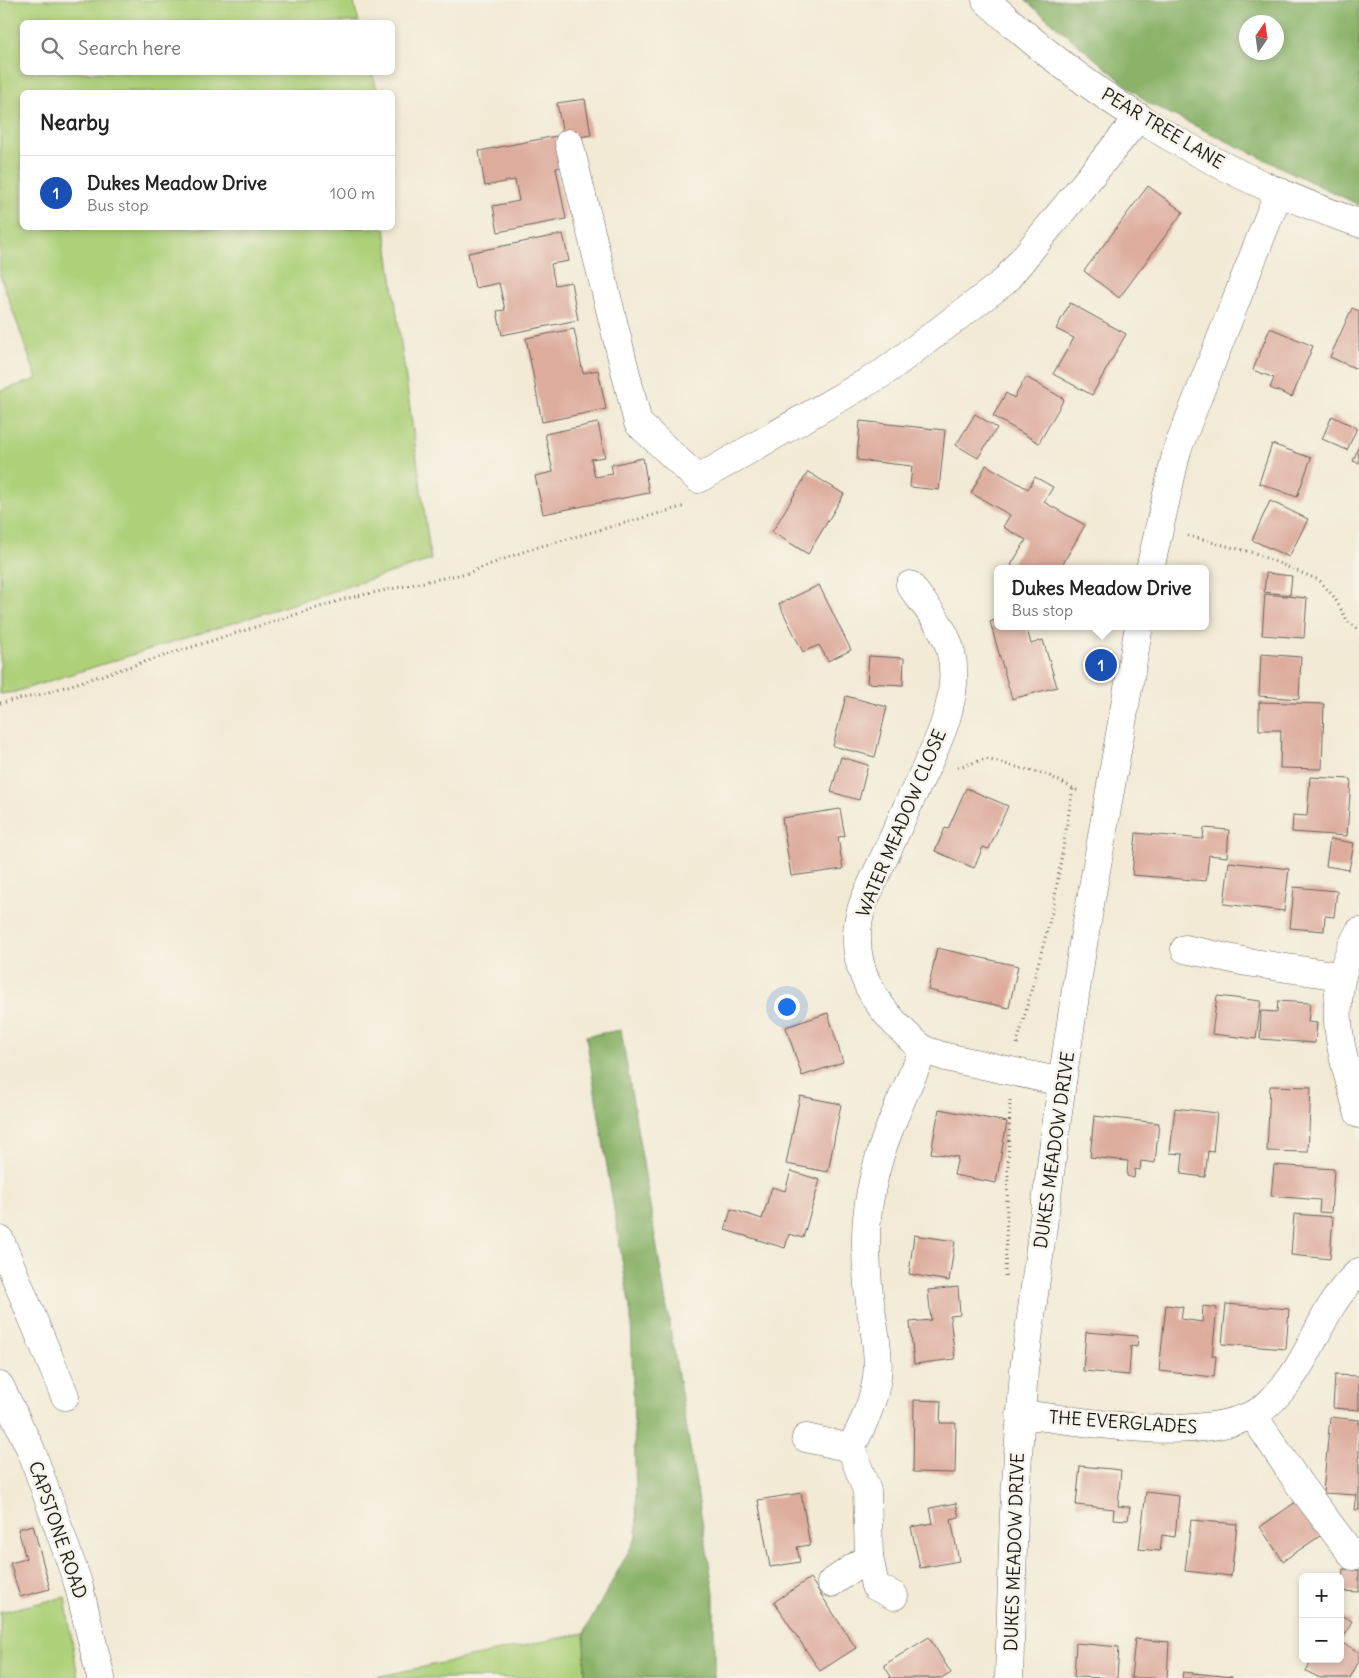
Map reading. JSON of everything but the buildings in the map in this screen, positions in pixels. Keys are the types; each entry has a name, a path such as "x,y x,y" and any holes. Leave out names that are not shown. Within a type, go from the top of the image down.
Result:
{"street":[{"name":"PEAR TREE LANE","path":"986,0 1023,35 1138,117 1222,165 1279,191 1359,223"},
{"path":"569,143 638,423 698,479 882,373 1004,282 1138,117"},
{"path":"1151,565 1177,450 1279,191"},
{"name":"WATER MEADOW CLOSE","path":"910,585 948,642 953,668 950,703 939,736 859,914 856,942 858,960 875,998 891,1020 924,1050 946,1058 1062,1082"},
{"name":"DUKES MEADOW DRIVE","path":"1009,1678 1014,1512 1020,1414 1062,1082 1107,806 1139,630"},
{"path":"1359,932 1347,955 1340,976 1337,1001 1338,1029 1359,1114"},
{"path":"1185,949 1247,962 1340,976"},
{"path":"894,1596 875,1586 869,1557 867,1491 851,1448 872,1400 877,1377 877,1355 870,1301 866,1236 872,1186 887,1132 924,1050"},
{"path":"0,1240 65,1396"},
{"name":"THE EVERGLADES","path":"1020,1414 1173,1429 1207,1427 1253,1415 1272,1401 1289,1381 1329,1307 1343,1286 1359,1272"},
{"name":"CAPSTONE ROAD","path":"0,1386 31,1450 78,1583 101,1678"},
{"path":"1253,1415 1299,1484 1353,1556"},
{"path":"806,1438 851,1448"},
{"path":"831,1583 869,1557"}],"path":[{"path":"0,703 39,695 348,598 467,573 528,550 687,505 698,479"},
{"path":"1158,529 1246,551 1304,573 1326,587 1348,622 1359,629"},
{"path":"920,778 986,759 1048,775 1107,806"},
{"path":"1005,1277 1007,1139 1012,1072 1017,1043 1053,908 1073,788"}],"green space":[{"path":"0,0 353,0 358,20 20,20 20,75 373,75 377,90 20,90 20,230 385,230 431,560 15,692 0,694 0,391 37,379 0,275"},
{"path":"1025,0 1359,0 1359,205 1148,103"},
{"path":"621,1030 714,1593 714,1678 585,1678 584,1633 637,1536 631,1315 586,1036"},
{"path":"65,1597 78,1678 0,1678 0,1612"},
{"path":"584,1633 585,1678 371,1678"}],"place":[{"name":"Dukes Meadow Drive","path":"1101,665"}]}
